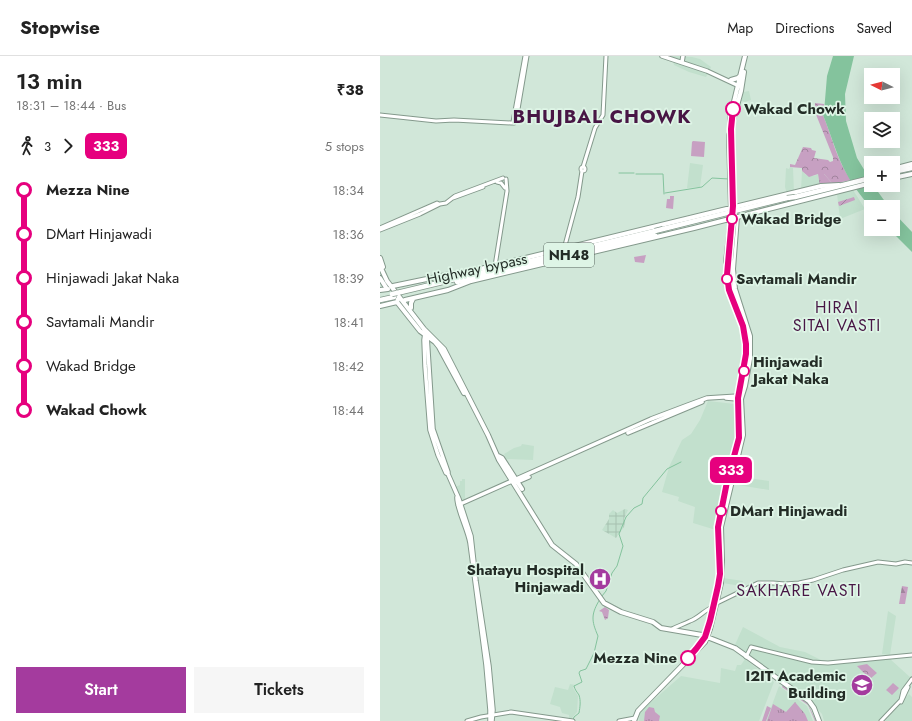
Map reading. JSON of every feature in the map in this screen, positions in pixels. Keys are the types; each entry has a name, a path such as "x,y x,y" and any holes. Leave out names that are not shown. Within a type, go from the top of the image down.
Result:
{"highway":[{"path":"900,172 912,168"},
{"path":"900,173 912,171"},
{"name":"NH48","path":"380,297 664,230 864,180"},
{"name":"NH48","path":"845,186 864,183"},
{"name":"NH48","path":"664,230 730,210 791,199"},
{"path":"473,276 484,279"},
{"name":"NH48","path":"380,300 395,294"}],"main road":[{"path":"662,56 682,59"},
{"path":"668,56 682,59 740,85"},
{"path":"740,85 746,56"},
{"path":"746,56 740,85 732,110 731,131 733,200 727,280 729,290 743,326 748,344"},
{"path":"731,81 738,78 742,72"},
{"path":"731,81 740,85"},
{"path":"731,131 733,187 736,207"},
{"path":"900,170 912,164"},
{"path":"900,174 912,174"},
{"path":"730,210 733,187"},
{"path":"405,300 448,290 473,276 484,279 730,210 736,207 791,199"},
{"path":"656,231 728,219 791,199"},
{"path":"633,720 638,711 698,650 706,637 715,603 720,574 718,527 727,482 739,438 740,398 748,344 747,324 735,289 732,265 736,217"},
{"path":"728,219 730,224 727,258 731,285 735,289"},
{"name":"Highway bypass","path":"395,294 451,274 473,276 494,266 564,249 656,231"},
{"path":"380,258 395,294"},
{"path":"380,266 385,278 395,294"},
{"path":"380,272 420,331 432,339"},
{"path":"381,280 395,294 442,350 480,424 498,455 502,458 552,545 576,564 602,600 609,607 624,614 653,622 663,628 699,634 746,656 811,703 818,720"},
{"path":"381,280 382,287 380,290 395,294 405,300 433,334 432,339"},
{"path":"380,306 395,294"},
{"path":"411,308 413,299"},
{"path":"425,334 433,429 457,497 468,536 484,638 492,715 491,721"},
{"path":"459,505 515,482 614,437 708,400 740,398"},
{"path":"706,637 715,603"}],"street":[{"path":"380,115 436,121 454,120 511,123 514,120 526,56"},
{"path":"564,249 574,214 583,169 595,128 603,115 606,56"},
{"path":"453,198 504,179"},
{"path":"380,229 437,203 446,203 455,196 504,179"},
{"path":"504,179 504,207"},
{"path":"494,266 507,191 504,179"},
{"path":"497,182 502,183 505,188"},
{"path":"380,229 420,214 440,204"},
{"path":"715,603 758,583 799,583 850,568 878,562 896,564 905,562 912,563"},
{"path":"672,629 683,623 691,621 713,607"},
{"path":"746,656 751,647 817,663 912,655"},
{"path":"882,721 902,701 912,680"},
{"path":"467,721 511,712 573,721"},
{"path":"619,721 633,720"}],"shaded area":[{"path":"672,56 700,59 711,67 706,77 689,72 674,65"},
{"path":"833,56 854,56 845,94 846,121 857,158 864,170 864,192 878,192 884,200 865,200 843,167 823,115 827,76"},
{"path":"749,91 751,100 745,102 741,101 743,92"},
{"path":"690,163 703,165 700,187 687,188"},
{"path":"790,167 793,168 794,192 787,194 785,187 786,168 789,169"},
{"path":"802,171 806,175 814,176 818,174 820,186 801,190"},
{"path":"853,190 864,209 840,219 837,194"},
{"path":"900,219 912,232 912,252 896,236 900,236"},
{"path":"708,401 735,404 738,436 725,483 716,530 693,523 695,507 678,501 679,497 662,492 669,467 682,440 691,434 700,420"},
{"path":"522,444 534,446 533,460 506,459 504,454 521,446"},
{"path":"734,476 769,481 769,490 732,484"},
{"path":"462,479 465,479 465,500 461,501 455,487 460,485 460,481 462,481"},
{"path":"625,509 628,510 624,519 624,527 616,538 602,530 609,519 609,514 613,510 617,513"},
{"path":"723,578 743,581 742,586 722,583"},
{"path":"888,611 896,616 890,655 882,654"},
{"path":"743,627 780,647 805,652 825,662 890,659 911,678 900,690 899,698 879,721 824,721 822,714 808,699 748,654 734,647"},
{"path":"745,659 774,682 759,721 639,721 640,712 681,676 720,683 721,668 735,671 737,665 741,665"},
{"path":"570,684 575,685 573,688 578,696 577,712 572,718 569,718 569,715 562,713 560,707 550,704 555,687 568,690"},
{"path":"779,686 807,706 813,721 766,721"},
{"path":"909,694 912,697 912,721 885,721"}],"green space":[{"path":"815,103 824,104 823,115 838,157 851,180 833,184 824,174 809,177 802,171 802,168 790,167 790,164 795,165 803,147 811,148 812,150 816,151 814,158 828,160 830,162 833,161 833,157 815,112"},
{"path":"693,141 705,142 704,157 691,156"},
{"path":"818,174 824,174 833,184 820,186"},
{"path":"670,196 674,196 673,209 666,208 667,199 670,199"},
{"path":"854,197 855,200 839,206 838,202"},
{"path":"646,255 644,263 635,262 634,257"},
{"path":"902,586 908,587 905,604 899,604"},
{"path":"605,607 609,610 608,618 605,620 602,612 599,611"},
{"path":"867,664 877,673 870,679 857,666"},
{"path":"893,683 899,688 892,695 886,690"},
{"path":"783,685 808,704 816,721 808,705 782,687"},
{"path":"795,702 805,714 808,721 767,721 773,704 786,712"},
{"path":"767,706 771,708 766,721 762,721"},
{"path":"649,707 654,708 655,712 660,716 659,721 644,721 645,712"}],"waterway":[{"path":"619,173 634,173"},
{"path":"636,174 663,174 664,194"},
{"path":"665,193 702,187 712,178 729,179"},
{"path":"602,596 606,591 612,573 617,566 623,546 619,534 626,517 634,508 642,504 643,498 667,469 681,462"},
{"path":"573,720 579,713 580,704 579,695 574,686 582,682 579,673 580,671 586,669 594,653 598,636 594,626 593,617 600,599"}],"bus line":[{"name":"333","path":"688,658 705,637 718,586 720,574 718,527 727,482 739,438 738,398 746,354 743,326 729,290 727,280 733,206 731,129 733,109"}],"place":[{"name":"Wakad Chowk","path":"733,109"},
{"name":"Wakad Bridge","path":"732,219"},
{"name":"Savtamali Mandir","path":"727,279"},
{"name":"Hinjawadi Jakat Naka","path":"744,371"},
{"name":"DMart Hinjawadi","path":"721,511"},
{"name":"Shatayu Hospital Hinjawadi","path":"600,579"},
{"name":"Mezza Nine","path":"688,658"},
{"name":"I2IT Academic Building","path":"862,685"}],"district":[{"name":"BHUJBAL CHOWK","path":"602,116"},
{"name":"HIRAI SITAI VASTI","path":"837,316"},
{"name":"SAKHARE VASTI","path":"799,590"}]}
